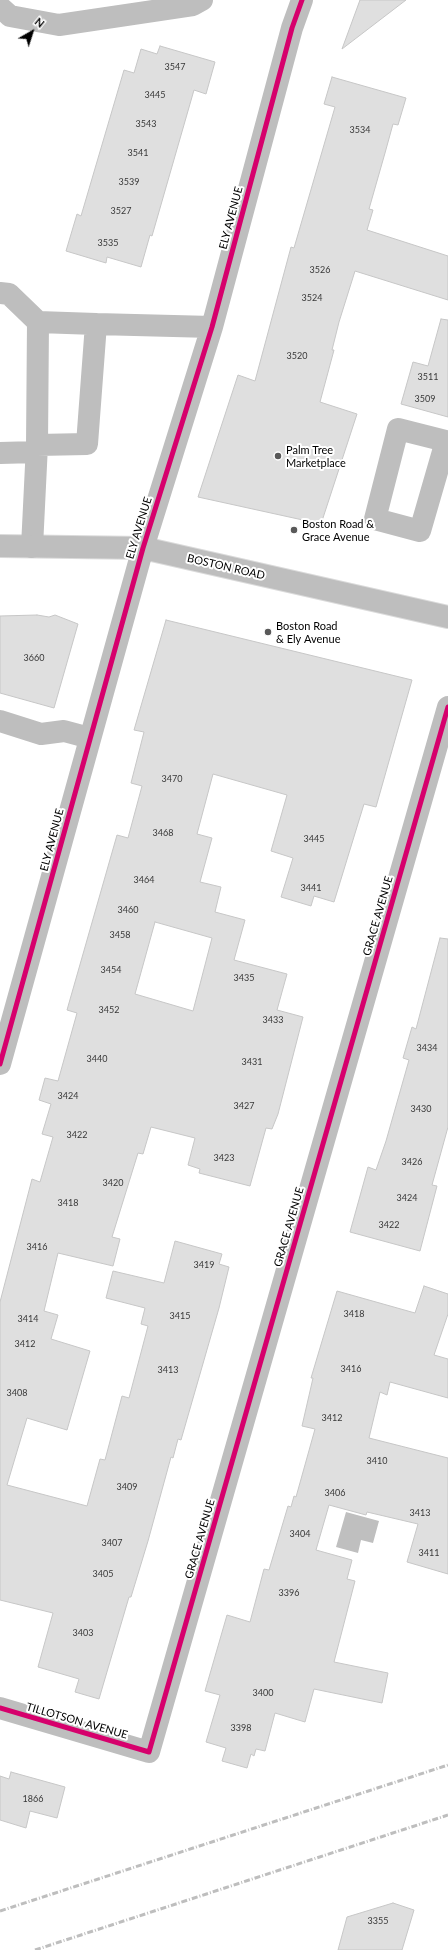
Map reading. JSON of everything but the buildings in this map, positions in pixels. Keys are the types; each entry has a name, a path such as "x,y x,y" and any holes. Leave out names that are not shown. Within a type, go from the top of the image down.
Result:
{"street":[{"path":"0,7 10,16 59,25 193,5 202,0"},
{"name":"ELY AVENUE","path":"0,1064 143,548 212,327 292,28 302,0"},
{"path":"0,293 9,294 38,322 212,327"},
{"path":"32,547 37,449 38,322"},
{"path":"0,453 87,444 96,324"},
{"path":"398,429 447,442 420,531 375,519 398,429"},
{"name":"BOSTON ROAD","path":"0,546 143,548 448,617"},
{"name":"GRACE AVENUE","path":"149,1752 448,707"},
{"path":"0,721 41,734 64,731 90,738"},
{"name":"TILLOTSON AVENUE","path":"0,1708 149,1752"}],"shaded area":[{"path":"346,1512 379,1521 373,1543 361,1540 358,1553 336,1547"}],"railway":[{"path":"0,1911 448,1765"},
{"path":"35,1950 448,1815"}],"cycle path":[{"path":"0,1064 143,548 212,327 292,28 302,0"},
{"path":"0,1708 149,1752 448,707"}],"place":[{"name":"Palm Tree Marketplace","path":"278,456"},
{"name":"Boston Road & Grace Avenue","path":"294,530"},
{"name":"Boston Road & Ely Avenue","path":"268,632"}]}
